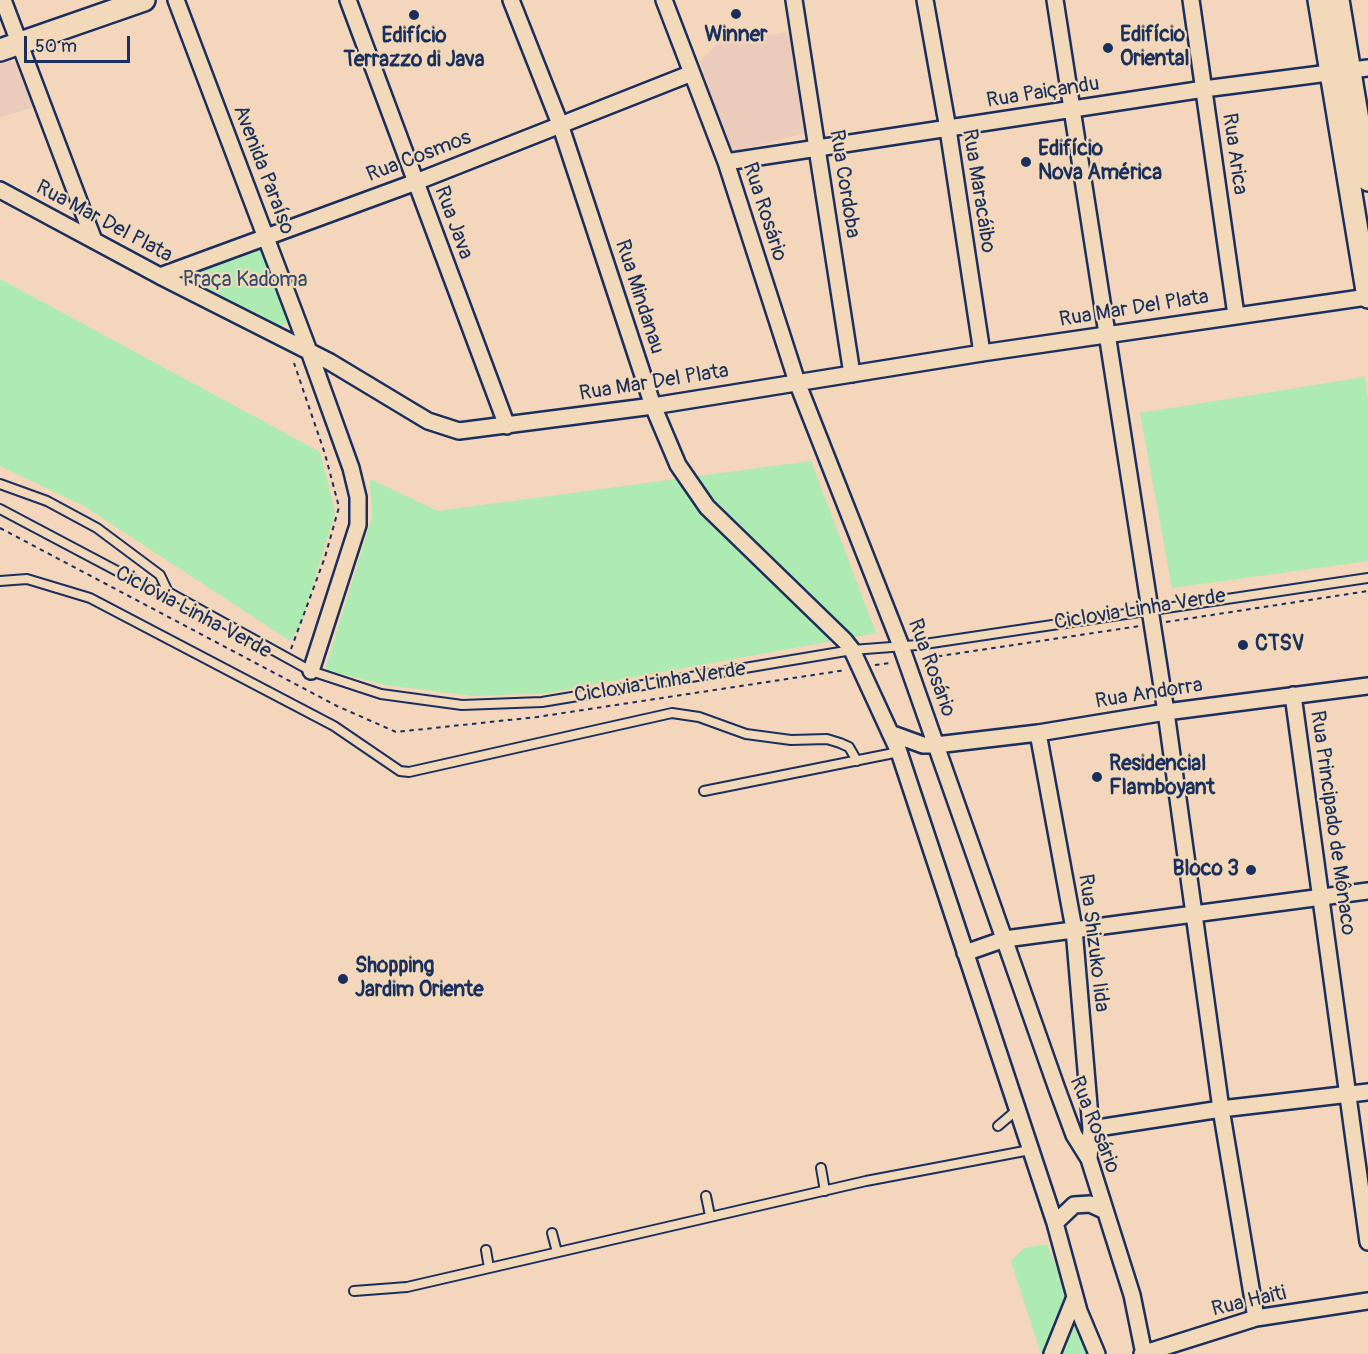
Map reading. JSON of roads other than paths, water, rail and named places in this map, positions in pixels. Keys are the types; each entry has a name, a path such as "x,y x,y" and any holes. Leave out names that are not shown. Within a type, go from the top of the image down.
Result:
{"street":[{"path":"3,0 9,46 93,238"},
{"path":"9,46 144,0"},
{"name":"Avenida Paraíso","path":"176,0 310,354 351,468 358,497 358,525 311,671"},
{"name":"Rua Java","path":"348,0 507,426"},
{"name":"Rua Mindanau","path":"511,0 560,124 653,406 678,465 707,507 852,650 899,752 1030,1150"},
{"name":"Rua Rosário","path":"664,0 726,162 797,382 904,653 1074,1135 1089,1159 1103,1210 1117,1242 1129,1285 1143,1354"},
{"name":"Rua Cordoba","path":"794,0 852,374"},
{"name":"Rua Maracáibo","path":"925,0 948,129 982,353"},
{"path":"1055,0 1152,617 1221,1109 1256,1318"},
{"name":"Rua Arica","path":"1191,0 1236,315"},
{"path":"1319,0 1349,70 1368,297"},
{"path":"1338,0 1368,180"},
{"name":"Rua Paiçandu","path":"726,162 1204,89 1349,70"},
{"name":"Rua Cosmos","path":"160,276 265,235 416,182 692,73"},
{"name":"Rua Mar Del Plata","path":"0,190 160,276 310,354 330,362 428,421 459,430 507,426 653,406 982,353 1368,297"},
{"name":"Rua Andorra","path":"890,733 923,745 936,745 1038,733 1166,712 1368,686"},
{"name":"Rua Principado de Mônaco","path":"1293,695 1368,1242"},
{"name":"Rua Shizuko Iida","path":"1038,733 1074,929 1091,1129 1089,1159"},
{"path":"965,953 1005,939 1368,891"},
{"path":"1091,1129 1221,1109 1368,1092"},
{"path":"1030,1150 1055,1224 1087,1334 1097,1354"},
{"path":"1055,1224 1074,1205 1090,1204 1103,1210"},
{"path":"1052,1354 1075,1297"},
{"name":"Rua Haiti","path":"1143,1354 1256,1318 1368,1301"}],"lane":[{"path":"0,484 47,501 97,528 160,575 168,592"},
{"path":"0,509 153,590 168,592 311,671 355,687 409,700 489,706 542,702 852,650 904,653 1152,617 1368,578"},
{"path":"0,581 27,579 90,598 341,730 400,771 409,772 672,713 699,717 746,734 840,743 849,747 857,761"},
{"path":"704,791 899,752"},
{"path":"998,1126 1018,1109"},
{"path":"354,1291 407,1287 710,1216 1030,1150"},
{"path":"821,1168 825,1191"},
{"path":"706,1196 710,1216"},
{"path":"552,1233 557,1252"},
{"path":"486,1250 489,1268"}],"place":[{"name":"Winner","path":"736,14"},
{"name":"Edifício Terrazzo di Java","path":"414,15"},
{"name":"Edifício Oriental","path":"1108,48"},
{"name":"Edifício Nova América","path":"1026,162"},
{"name":"CTSV","path":"1243,645"},
{"name":"Residencial Flamboyant","path":"1097,777"},
{"name":"Bloco 3","path":"1251,870"},
{"name":"Shopping Jardim Oriente","path":"343,979"}],"park label":[{"name":"Praça Kadoma","path":"245,281"}]}
